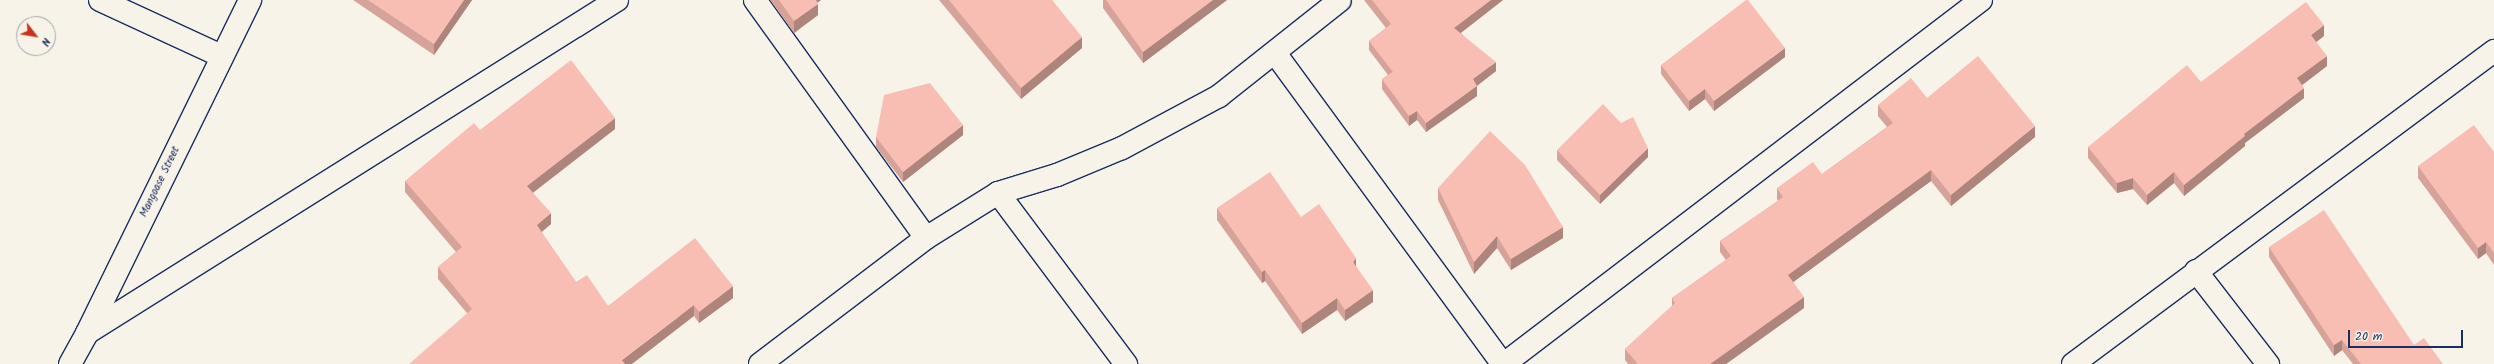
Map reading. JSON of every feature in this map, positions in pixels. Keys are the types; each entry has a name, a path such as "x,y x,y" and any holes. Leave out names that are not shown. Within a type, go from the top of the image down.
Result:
{"street":[{"path":"100,0 221,56"},
{"name":"Mangoase Street","path":"70,364 87,333 221,56 250,0"},
{"path":"87,333 617,0"},
{"path":"755,0 926,238"},
{"path":"765,362 926,238 998,193 1057,175 1122,148 1219,96 1340,0"},
{"path":"1275,53 1504,364 1981,0"},
{"path":"2073,364 2196,271 2494,51"},
{"path":"998,193 1126,364"},
{"path":"2196,271 2268,364"}],"building":[{"path":"368,0 464,0 434,44"},
{"path":"779,0 816,0 818,4 794,21"},
{"path":"949,0 1052,0 1082,37 1021,88"},
{"path":"1106,0 1213,0 1143,52"},
{"path":"1372,0 1491,0 1454,28 1496,62 1473,79 1477,86 1426,123 1417,111 1409,116 1382,79 1393,72 1369,41 1391,24"},
{"path":"1748,0 1785,48 1714,101 1705,89 1689,101 1661,65"},
{"path":"2306,2 2324,25 2311,35 2327,56 2297,78 2304,88 2244,134 2245,136 2184,185 2174,172 2147,195 2133,178 2117,183 2088,147 2187,65 2201,82"},
{"path":"1978,56 2035,126 1951,195 1931,170 1788,275 1804,297 1710,364 1636,364 1637,363 1625,349 1675,303 1672,298 1731,256 1720,241 1783,197 1777,188 1813,162 1822,174 1893,123 1878,105 1911,78 1927,98"},
{"path":"571,60 615,118 527,186 551,213 537,225 576,282 587,275 608,306 695,238 733,286 699,312 694,305 622,360 625,364 409,364 472,309 438,267 462,247 405,181 474,123 480,130"},
{"path":"930,83 963,125 903,172 876,137 884,95"},
{"path":"1603,104 1621,123 1633,117 1648,148 1600,195 1557,150"},
{"path":"2474,125 2494,152 2494,253 2486,242 2478,248 2418,166"},
{"path":"1490,131 1525,165 1563,227 1511,259 1497,236 1474,262 1438,188"},
{"path":"1270,172 1301,217 1319,204 1356,258 1353,262 1373,290 1345,310 1337,298 1302,323 1265,270 1262,272 1217,208"},
{"path":"2324,210 2414,345 2424,338 2443,364 2361,364 2342,340 2334,345 2269,247"}]}
